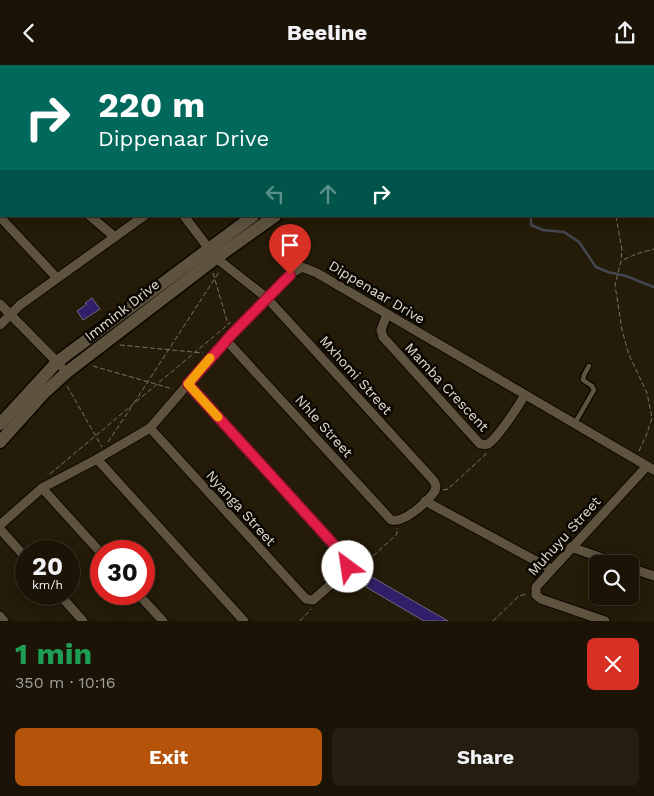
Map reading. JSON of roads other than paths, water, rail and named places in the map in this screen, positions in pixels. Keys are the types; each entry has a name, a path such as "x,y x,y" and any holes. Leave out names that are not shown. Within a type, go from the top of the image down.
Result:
{"main road":[{"name":"Immink Drive","path":"0,423 57,362 215,261 252,217"},
{"name":"Immink Drive","path":"0,442 44,393 64,374 274,217"}],"street":[{"path":"0,217 57,278"},
{"path":"91,217 115,237"},
{"path":"0,325 10,314 57,278 143,217"},
{"name":"Mxhomi Street","path":"185,217 215,261 266,298 434,481 435,491 425,501"},
{"name":"Dippenaar Drive","path":"0,527 42,488 150,428 229,337 266,298 293,272 304,267 650,468"},
{"path":"0,304 57,362 64,374"},
{"name":"Mamba Crescent","path":"387,314 381,329 382,337 480,444 490,442 507,423 525,395"},
{"name":"Nhle Street","path":"229,337 389,518 401,520 425,501"},
{"name":"Nyanga Street","path":"150,428 306,599 313,600 347,570 347,559 188,384"},
{"path":"102,454 244,621"},
{"name":"Muhuyu Street","path":"605,621 541,599 536,592 537,584 650,468"},
{"path":"42,488 90,541"},
{"path":"425,501 551,569"},
{"path":"0,527 15,545"},
{"path":"571,547 593,555"},
{"path":"639,571 654,576"},
{"path":"69,605 83,621"},
{"path":"148,605 163,621"},
{"path":"0,616 4,621"}],"lane":[{"path":"575,423 594,393 592,386 583,380 582,377 588,366"}],"waterway":[{"path":"531,217 531,225 543,230 564,232 579,242 596,267 654,287"}]}
